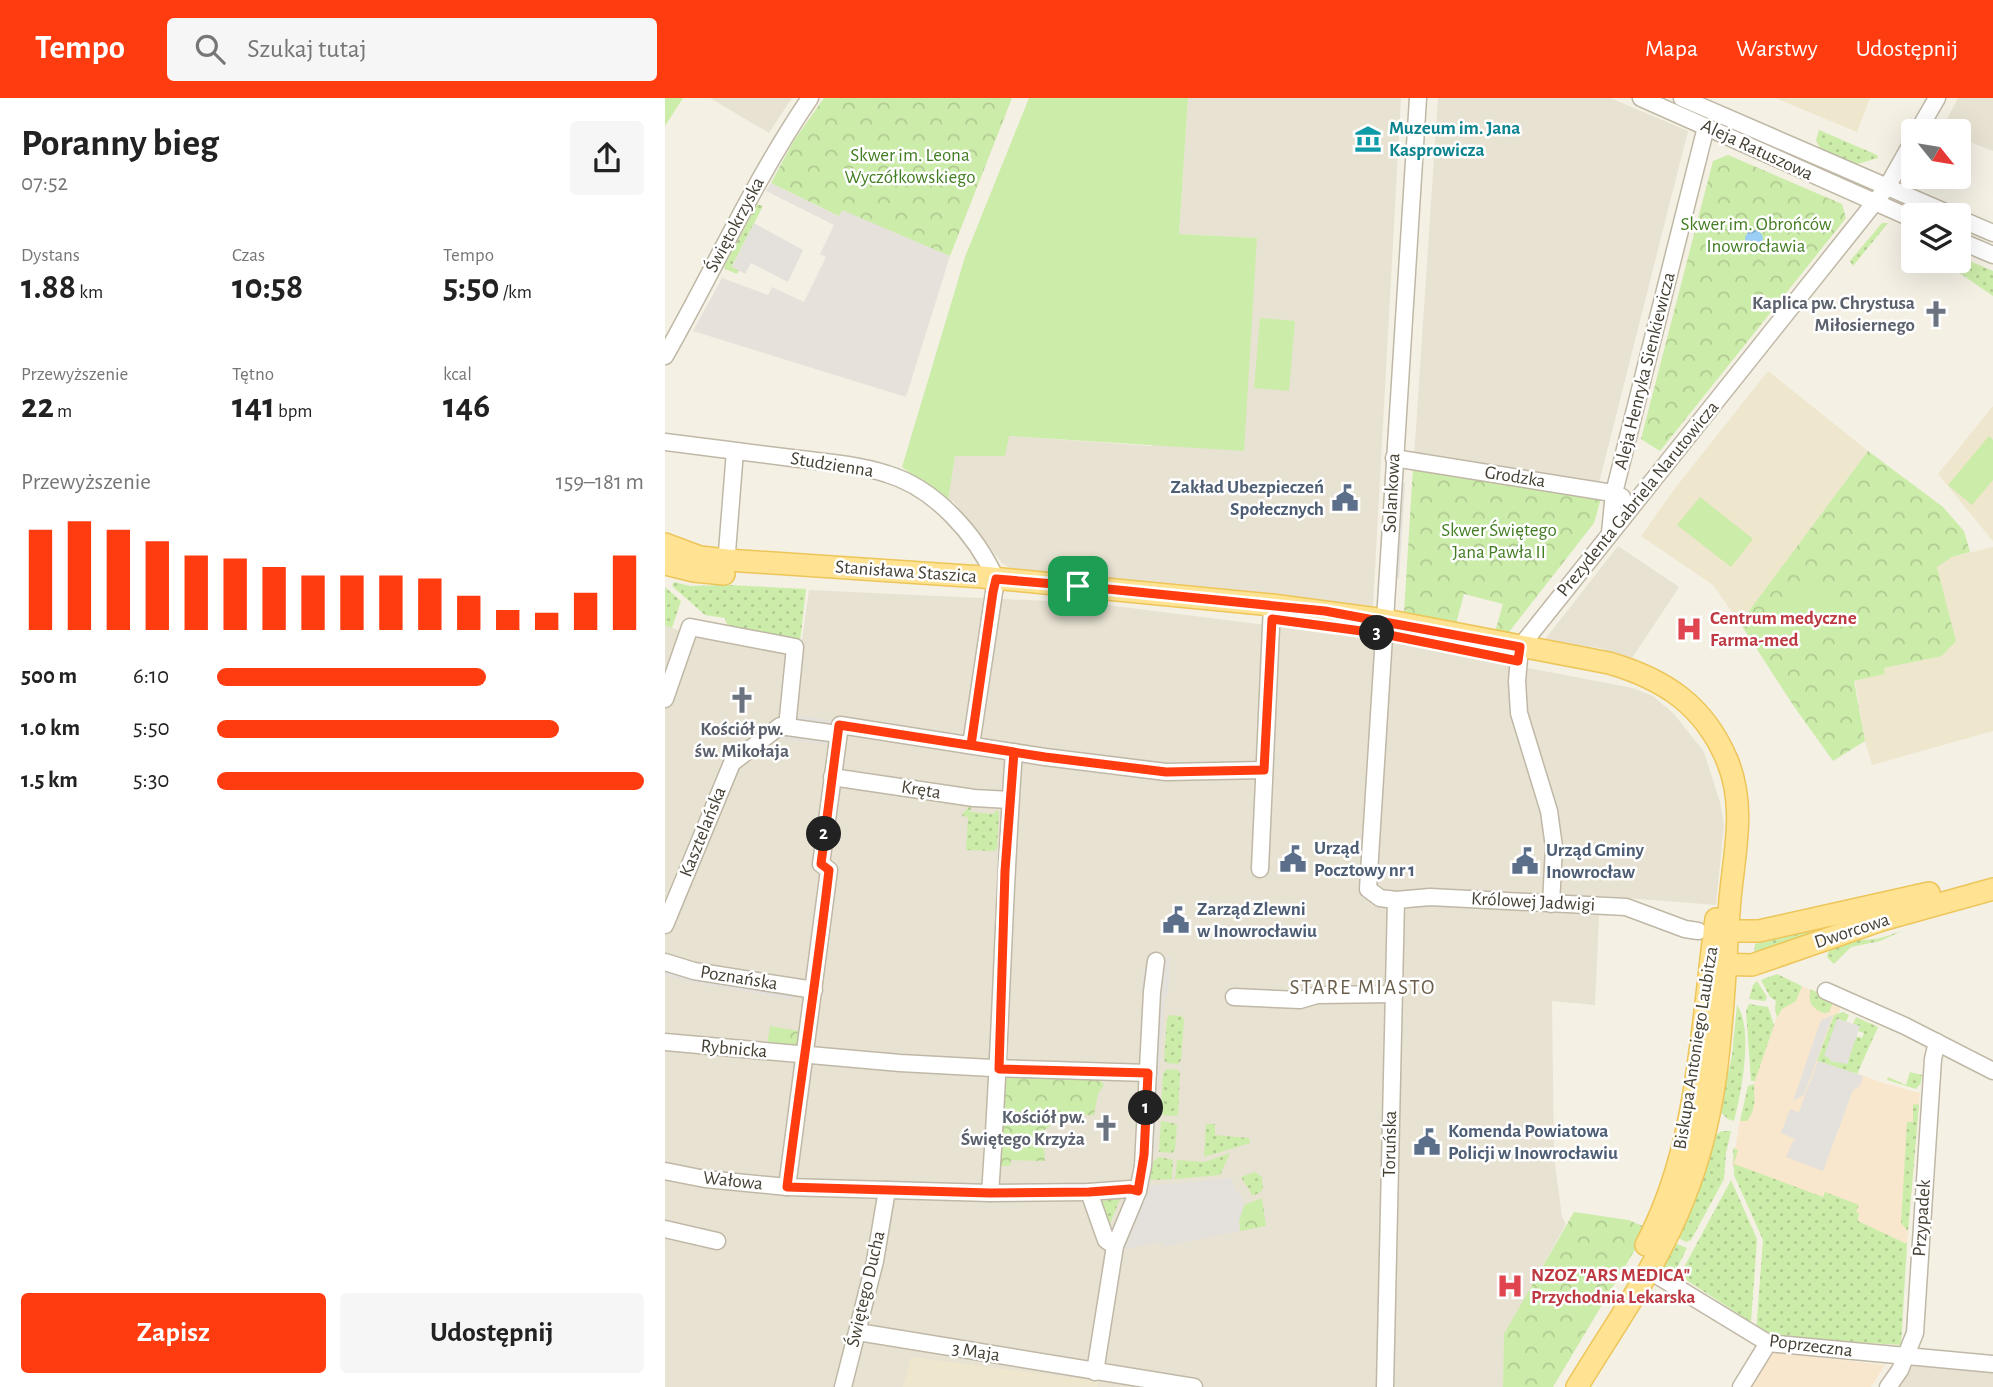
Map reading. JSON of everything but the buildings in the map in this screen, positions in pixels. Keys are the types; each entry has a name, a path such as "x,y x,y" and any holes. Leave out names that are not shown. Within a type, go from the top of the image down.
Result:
{"main road":[{"name":"Stanisława Staszica","path":"665,544 701,557 1272,612 1384,627 1519,654 1635,682 1672,703 1704,741 1723,781 1728,806 1728,829 1713,931"},
{"name":"Stanisława Staszica","path":"665,564 694,571 995,585"},
{"name":"Dworcowa","path":"1713,931 1759,931 1993,876"},
{"name":"Dworcowa","path":"1718,965 1752,965 1870,924 1993,888"},
{"name":"Biskupa Antoniego Laubitza","path":"1577,1387 1677,1217 1701,1147 1722,1037 1718,965 1713,931"},
{"name":"Biskupa Antoniego Laubitza","path":"1560,1387 1636,1262 1664,1207 1682,1151 1718,965"}],"street":[{"name":"Świętokrzyska","path":"665,356 758,181 810,98"},
{"name":"Solankowa","path":"1368,889 1418,98"},
{"name":"Aleja Ratuszowa","path":"1641,98 1901,214"},
{"name":"Aleja Ratuszowa","path":"1682,98 1711,104 1924,203"},
{"path":"1925,119 1937,98"},
{"name":"Aleja Henryka Sienkiewicza","path":"1610,534 1614,493 1706,127"},
{"name":"Prezydenta Gabriela Narutowicza","path":"1519,654 1634,503 1887,187 1901,162"},
{"path":"1971,224 1993,233"},
{"path":"1971,246 1993,255"},
{"name":"Studzienna","path":"665,442 858,466 904,480 947,509 964,528 989,564 995,585"},
{"path":"727,552 735,451"},
{"name":"Grodzka","path":"1394,458 1614,493 1634,503"},
{"path":"971,745 995,585"},
{"path":"1260,869 1272,612"},
{"path":"665,699 689,627 795,647 787,727 971,745 1166,772 1264,770"},
{"path":"1519,654 1519,712 1549,811 1555,848 1551,904"},
{"name":"Kasztelańska","path":"665,925 731,763 780,726 787,727"},
{"path":"787,1187 824,917 829,870 821,864 839,730"},
{"path":"990,1193 999,1069 1005,871 1014,752"},
{"name":"Kręta","path":"832,777 974,798 1010,800"},
{"name":"Królowej Jadwigi","path":"1368,889 1380,898 1396,900 1427,897 1626,907 1685,929 1713,931"},
{"name":"Toruńska","path":"1385,1387 1396,900"},
{"path":"1095,1372 1115,1246 1138,1191 1144,1155 1156,961"},
{"name":"Poznańska","path":"665,962 694,971 814,990"},
{"path":"1826,991 1993,1071"},
{"path":"1234,997 1300,1000 1317,995 1394,994"},
{"name":"Rybnicka","path":"665,1042 999,1069 1148,1073"},
{"name":"Przypadek","path":"1888,1387 1915,1333 1932,1070 1937,1042"},
{"name":"Wałowa","path":"665,1171 705,1180 787,1187 990,1193 1130,1189 1138,1191"},
{"name":"Świętego Ducha","path":"843,1387 875,1261 887,1190"},
{"path":"1089,1192 1106,1240 1115,1246"},
{"path":"665,1229 717,1241"},
{"name":"Poprzeczna","path":"1648,1270 1768,1343 1993,1364"},
{"name":"3 Maja","path":"858,1332 1194,1387"},
{"path":"1741,1387 1768,1343"}],"shaded area":[{"path":"710,98 792,98 769,133"},
{"path":"1188,98 1401,98 1373,606 1021,575 1002,563 953,501 948,501 955,456 1004,456 1008,436 1151,446 1257,238 1179,234"},
{"path":"1438,98 1610,98 1688,131 1599,483 1414,457"},
{"path":"1775,98 1870,98 1857,132"},
{"path":"1958,98 1993,98 1993,151 1971,142 1971,119 1947,119"},
{"path":"771,183 838,216 842,209 950,256 906,397 693,331 722,278 768,295 772,287 804,302 826,257 820,254 834,225 766,191"},
{"path":"754,223 803,250 788,282 751,263 745,274 732,267"},
{"path":"1768,371 1868,451 1740,623 1713,585 1641,536 1676,487"},
{"path":"1993,406 1993,541 1938,474"},
{"path":"1398,478 1405,484 1399,579 1393,573"},
{"path":"1618,546 1679,587 1632,658 1600,648 1554,644 1546,638"},
{"path":"1993,547 1993,731 1872,765 1865,741 1855,681 1884,674 1884,668 1942,656 1956,641 1937,567 1952,557"},
{"path":"809,590 1091,603 1371,638 1633,688 1653,696 1674,714 1704,752 1720,802 1724,825 1716,905 1600,896 1595,1005 1552,1001 1554,1157 1562,1217 1566,1224 1505,1334 1503,1387 665,1387 665,625 698,638 800,654"},
{"path":"794,715 839,721 831,733 829,745 778,738 781,726"},
{"path":"1149,957 1170,957 1154,1154 1147,1154 1154,994 1141,993 1143,973"},
{"path":"665,966 793,987 791,999 691,982 665,975"},
{"path":"1802,986 1842,1005 1819,1059 1883,1083 1920,1093 1907,1244 1732,1165 1740,1121 1778,1014 1785,1006 1796,1001"},
{"path":"1833,1015 1804,1095 1793,1101 1821,1020"},
{"path":"1837,1019 1860,1026 1847,1064 1830,1061 1830,1058 1824,1056"},
{"path":"1818,1061 1863,1076 1860,1086 1853,1090 1823,1171 1786,1157 1793,1141 1797,1140 1781,1133 1790,1109 1798,1112 1797,1117"},
{"path":"1232,1178 1234,1189 1241,1195 1244,1205 1239,1221 1240,1231 1162,1247 1163,1242 1124,1249 1148,1186"},
{"path":"1771,1352 1885,1365 1871,1387 1749,1387"},
{"path":"911,1357 1098,1381 1097,1387 903,1387"},
{"path":"1911,1362 1993,1372 1993,1387 1898,1387"}],"green space":[{"path":"665,98 683,98 665,126"},
{"name":"Skwer im. Leona Wyczółkowskiego","path":"824,98 1012,98 950,256 842,210 839,216 771,183 793,142"},
{"path":"1029,98 1188,98 1179,234 1257,238 1244,451 1009,436 1005,456 955,456 948,501 902,467 965,257"},
{"path":"1819,130 1877,155 1878,158 1855,166 1822,152 1816,140"},
{"name":"Skwer im. Obrońców Inowrocławia","path":"1728,155 1842,204 1846,218 1660,451 1641,439 1713,161"},
{"path":"757,204 763,206 732,266 739,270 737,274 724,266"},
{"path":"1882,223 1888,223 1853,266 1850,261"},
{"path":"1971,262 1993,271 1993,296 1959,273 1971,273"},
{"path":"1260,318 1295,321 1289,391 1254,388"},
{"path":"1989,436 1993,440 1993,480 1972,505 1948,485"},
{"path":"1868,451 1943,507 1964,531 1970,552 1952,557 1937,567 1956,641 1942,656 1884,668 1885,674 1854,681 1865,741 1833,761 1740,623"},
{"name":"Skwer Świętego Jana Pawła II","path":"1413,468 1602,495 1594,523 1509,632 1495,632 1503,604 1464,594 1456,624 1404,613"},
{"path":"1700,497 1753,539 1731,567 1677,525"},
{"path":"1816,580 1841,606 1790,654 1766,628"},
{"path":"674,582 690,586 806,589 800,642 728,628 725,618 705,615 672,586"},
{"path":"665,587 681,601 672,628 665,625"},
{"path":"973,803 970,812 999,812 995,851 966,850 968,817 962,816"},
{"path":"1910,904 1754,956 1755,944"},
{"path":"1902,931 1880,941 1851,947 1834,964 1827,957 1829,951 1840,943 1878,938"},
{"path":"1777,974 1802,986 1796,1001 1782,1009 1777,1018 1776,1001 1770,997 1761,980"},
{"path":"1757,981 1767,997 1765,1001 1749,999"},
{"path":"1811,989 1833,1002 1829,1012 1824,1013 1814,1007 1810,1001"},
{"path":"1749,1004 1768,1007 1774,1025 1755,1081 1751,1081 1746,1011"},
{"path":"1737,1005 1745,1029 1745,1062 1734,1121 1719,1111 1732,1056"},
{"path":"1843,1012 1849,1015 1846,1022 1838,1019 1825,1056 1847,1064 1856,1036 1862,1038 1864,1033 1858,1031 1859,1026 1853,1024 1856,1017 1878,1027 1857,1074 1817,1061 1834,1015"},
{"path":"1170,1015 1182,1016 1184,1020 1181,1060 1178,1064 1164,1060 1167,1019"},
{"path":"770,1026 799,1031 796,1050 767,1046"},
{"path":"1167,1069 1178,1070 1180,1073 1176,1116 1161,1113 1163,1073"},
{"path":"1910,1072 1922,1075 1921,1083 1916,1089 1887,1080 1888,1077 1906,1085"},
{"path":"1008,1076 1099,1079 1104,1085 1098,1094 1094,1115 1063,1116 1043,1131 1045,1161 1011,1160 1010,1166 997,1166 1002,1080"},
{"path":"1754,1084 1752,1112 1747,1121 1740,1121 1748,1086"},
{"path":"1913,1104 1919,1105 1908,1231 1901,1223 1907,1122 1913,1122"},
{"path":"1161,1121 1177,1124 1175,1150 1172,1153 1159,1152"},
{"path":"1206,1124 1215,1124 1215,1135 1249,1138 1250,1143 1204,1157"},
{"path":"1722,1131 1731,1131 1724,1179 1691,1240 1686,1242 1675,1236 1714,1136"},
{"path":"1733,1148 1738,1150 1734,1164 1823,1197 1825,1192 1859,1205 1856,1212 1859,1213 1858,1221 1907,1244 1901,1345 1760,1336 1756,1333 1763,1240 1734,1175"},
{"path":"1230,1153 1220,1175 1175,1179 1177,1160 1205,1162"},
{"path":"1159,1157 1173,1160 1172,1179 1150,1180 1153,1162"},
{"path":"1255,1172 1262,1177 1263,1189 1253,1196 1241,1177"},
{"path":"1731,1180 1757,1239 1751,1322 1683,1278 1681,1273"},
{"path":"1262,1198 1266,1226 1240,1231 1239,1221 1244,1205"},
{"path":"1120,1199 1109,1226 1100,1201"},
{"path":"1574,1212 1628,1220 1648,1228 1553,1387 1503,1387 1504,1334"},
{"path":"1672,1242 1687,1248 1676,1270 1667,1276 1660,1266"}],"water":[{"path":"1754,230 1760,233 1763,239 1760,245 1754,248 1748,245 1745,239 1748,233"}],"place":[{"name":"Muzeum im. Jana Kasprowicza","path":"1368,139"},
{"name":"Kaplica pw. Chrystusa Miłosiernego","path":"1936,314"},
{"name":"Zakład Ubezpieczeń Społecznych","path":"1345,498"},
{"name":"Centrum medyczne Farma-med","path":"1689,629"},
{"name":"Kościół pw. św. Mikołaja","path":"742,700"},
{"name":"Urząd Pocztowy nr 1","path":"1293,859"},
{"name":"Urząd Gminy Inowrocław","path":"1525,861"},
{"name":"Zarząd Zlewni w Inowrocławiu","path":"1176,920"},
{"name":"Kościół pw. Świętego Krzyża","path":"1106,1128"},
{"name":"Komenda Powiatowa Policji w Inowrocławiu","path":"1427,1142"},
{"name":"NZOZ \"ARS MEDICA\" Przychodnia Lekarska","path":"1510,1286"}],"district":[{"name":"STARE MIASTO","path":"1363,987"}],"route":[{"path":"1078,586 996,579 993,592 971,745 1014,752 1005,871 999,1069 1148,1073 1144,1155 1138,1191 1130,1189 990,1193 787,1187 829,870 821,864 839,725 971,745 1045,757 1166,772 1264,770 1272,619 1384,634 1518,661 1520,647 1385,620 1272,605 1078,586"}]}
